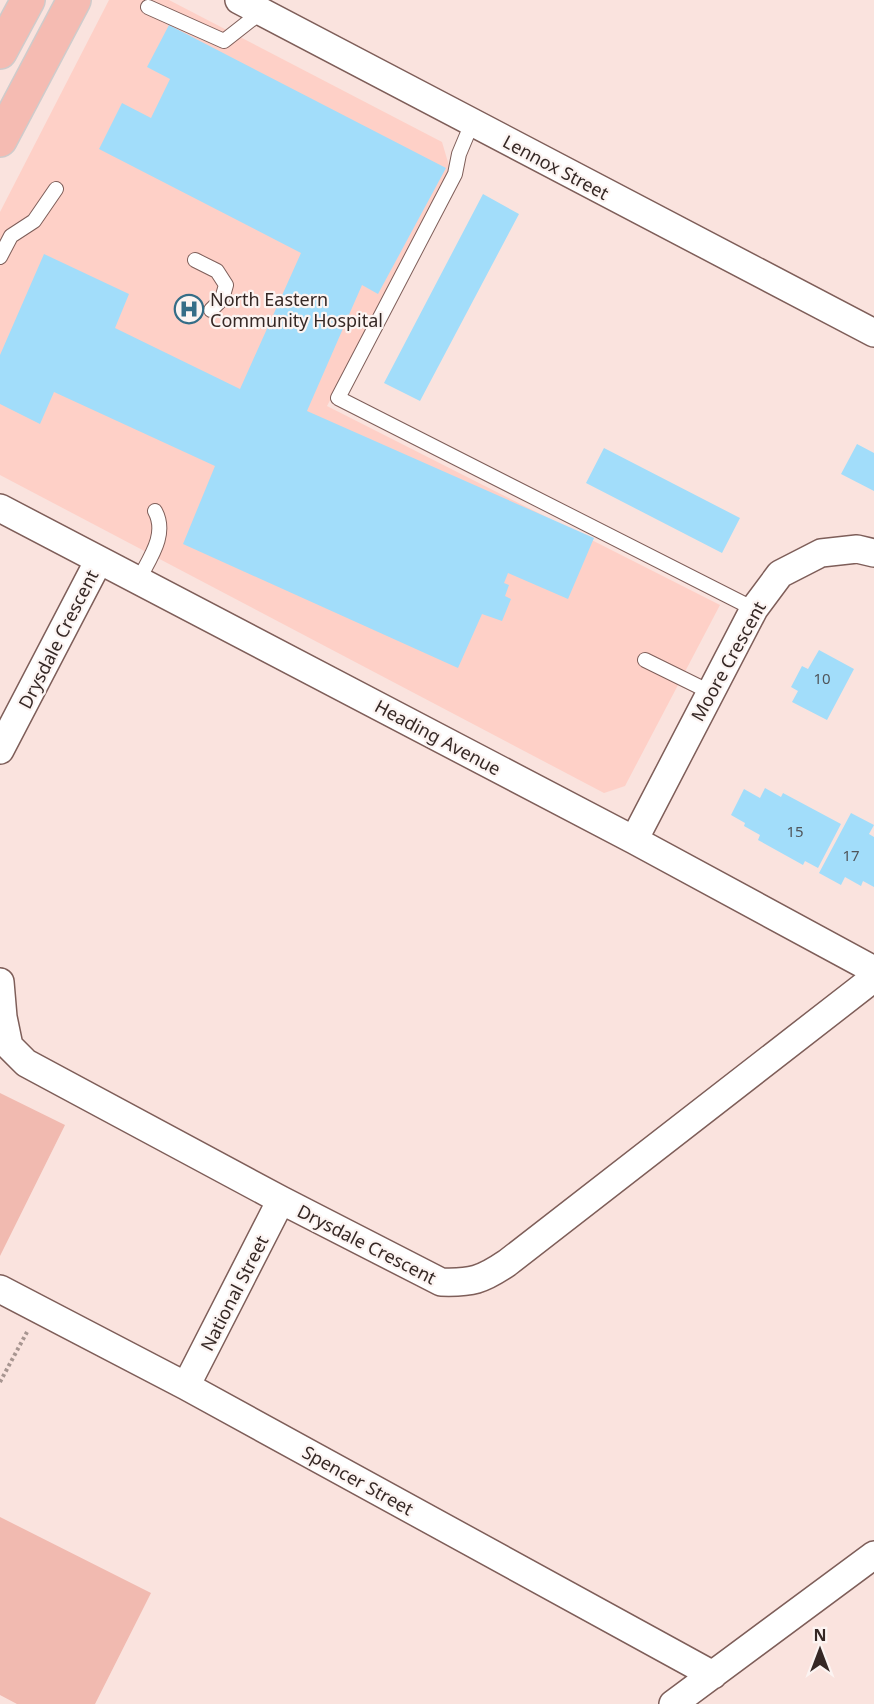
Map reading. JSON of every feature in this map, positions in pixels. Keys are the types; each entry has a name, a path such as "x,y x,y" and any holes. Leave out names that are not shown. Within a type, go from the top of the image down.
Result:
{"main road":[{"path":"0,52 28,0"},
{"path":"0,140 74,0"}],"street":[{"name":"Lennox Street","path":"250,6 874,333"},
{"name":"Heading Avenue","path":"0,508 634,840 874,970"},
{"name":"Moore Crescent","path":"634,840 754,609 780,574 821,553 857,549 874,554"},
{"name":"Drysdale Crescent","path":"0,750 99,560"},
{"name":"Drysdale Crescent","path":"0,982 3,1017 9,1046 26,1063 281,1200 441,1282 469,1283 487,1277 874,978"},
{"name":"National Street","path":"186,1386 281,1200"},
{"name":"Spencer Street","path":"0,1290 186,1386 713,1675"},
{"path":"673,1704 874,1555"}],"lane":[{"path":"148,7 224,41 250,6"},
{"path":"472,123 459,154 455,174 338,398 754,609"},
{"path":"0,256 11,236 40,214 56,189"},
{"path":"195,261 217,271 226,285 222,299 211,310"},
{"path":"138,581 160,536 161,522 155,511"},
{"path":"645,660 710,692"}],"path":[{"path":"0,1382 39,1310"}],"shaded area":[{"name":"North Eastern Community Hospital","path":"109,0 169,0 442,142 450,169 327,406 720,605 625,786 604,793 0,475 0,212"},
{"path":"0,1093 65,1125 0,1256"},
{"path":"0,1517 151,1593 95,1704 17,1704 0,1695"}],"building":[{"path":"169,25 446,168 378,294 362,285 307,411 594,538 568,599 508,573 504,583 509,585 505,596 511,599 502,621 482,614 458,668 183,544 215,466 54,392 40,424 0,404 0,355 44,254 129,294 115,328 240,389 301,253 99,149 122,103 151,118 170,79 147,67"},
{"path":"483,194 519,214 420,401 384,383"},
{"path":"857,444 874,453 874,491 841,474"},
{"path":"604,448 740,518 722,553 586,483"},
{"path":"819,650 854,669 827,720 792,702 798,691 791,687 802,666 808,669"},
{"path":"765,788 781,797 783,793 841,824 818,868 805,861 803,865 758,840 760,835 731,815 744,789 760,798"},
{"path":"851,813 874,825 869,834 874,837 874,887 863,881 861,886 845,877 841,885 819,873"}],"place":[{"name":"North Eastern Community Hospital","path":"189,309"}]}
